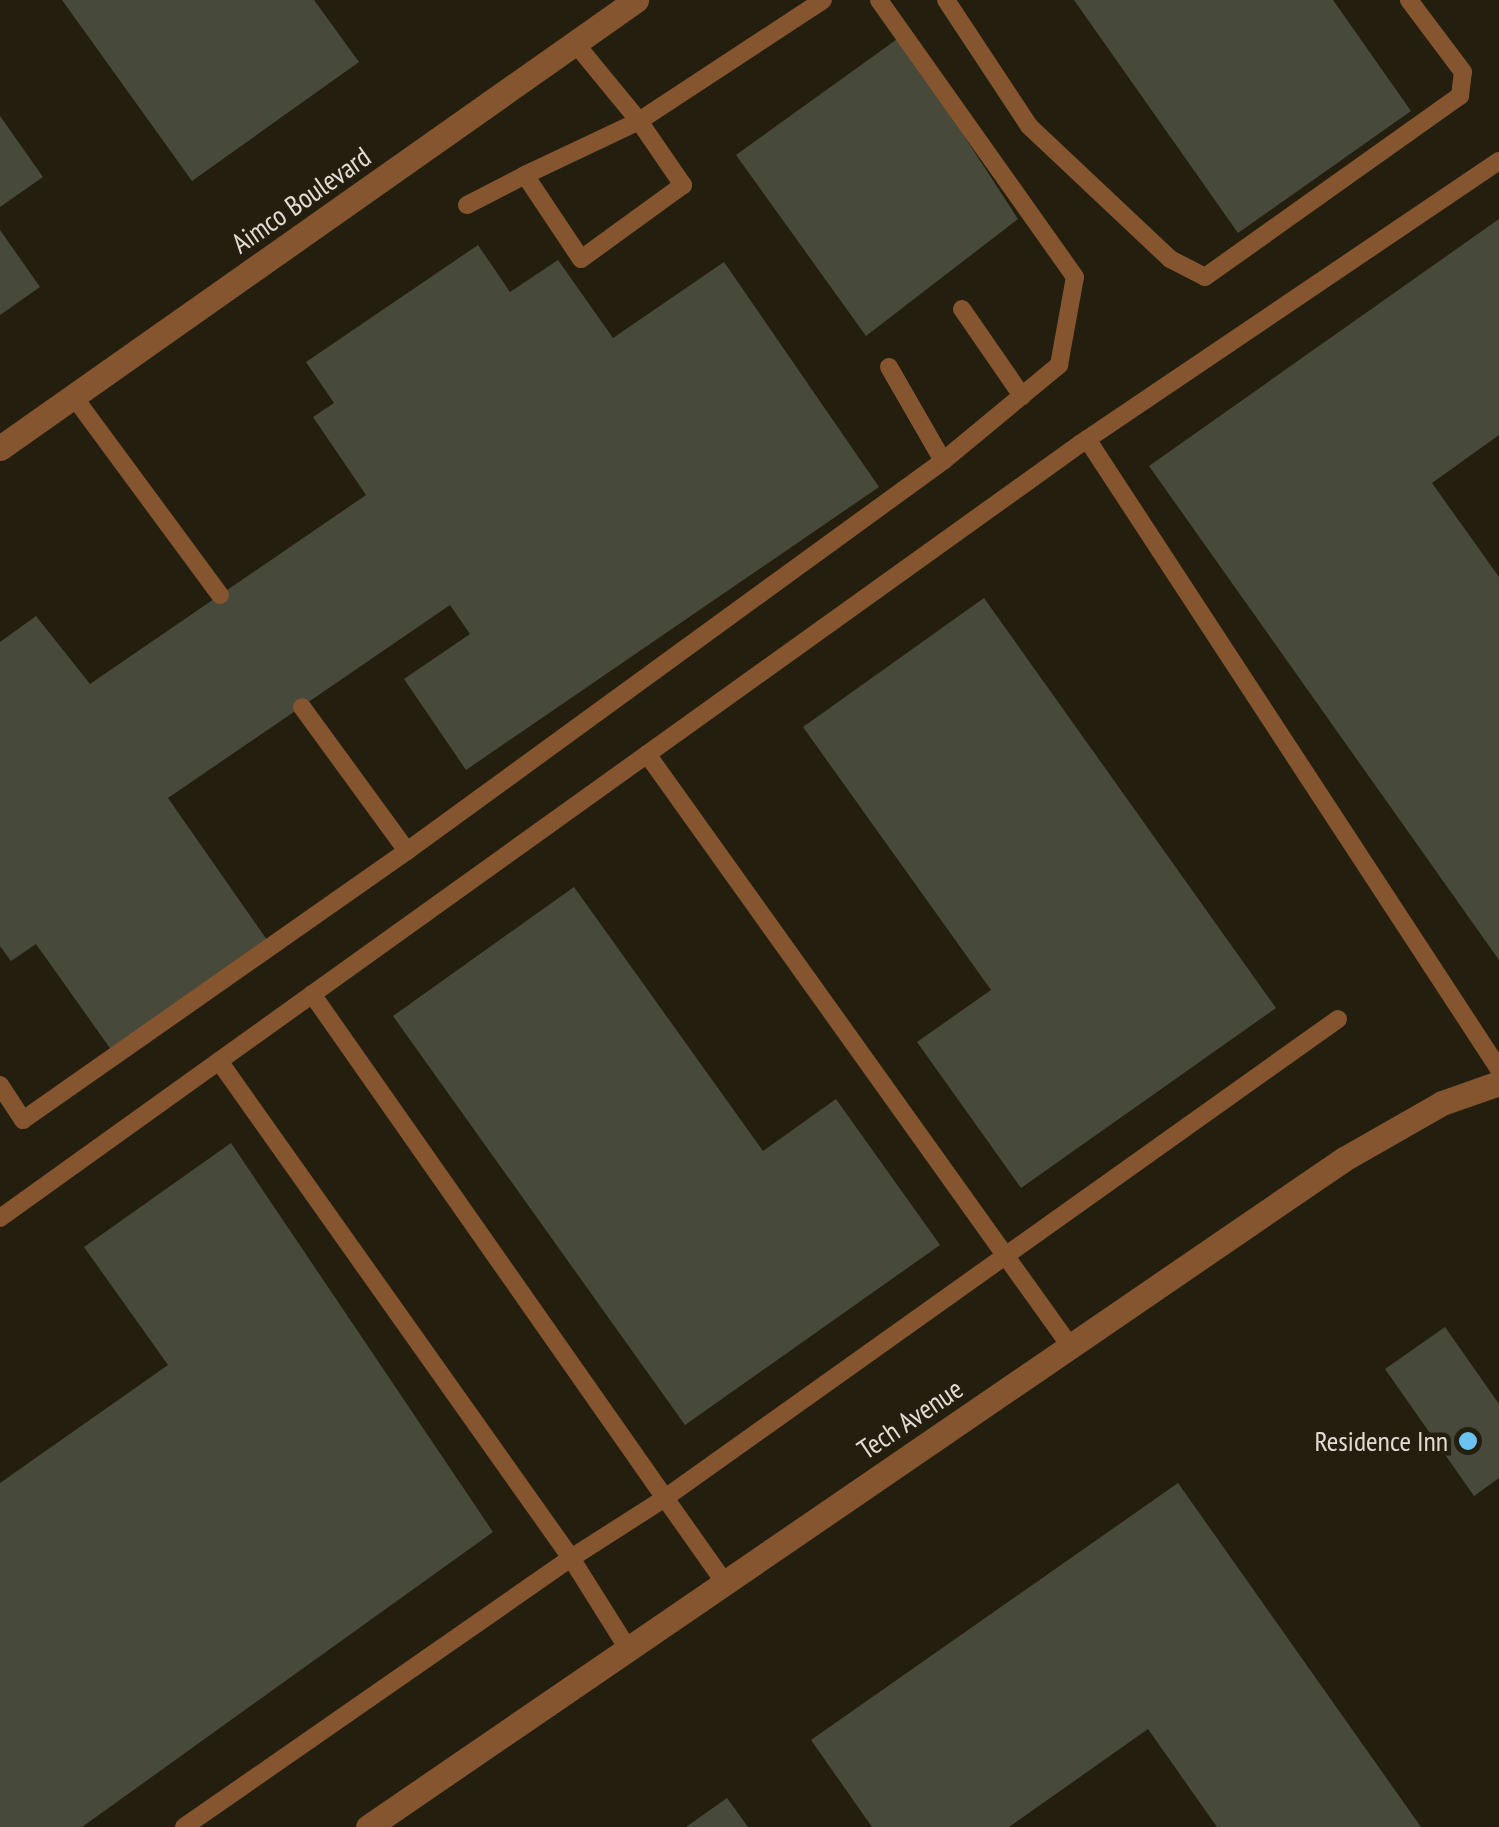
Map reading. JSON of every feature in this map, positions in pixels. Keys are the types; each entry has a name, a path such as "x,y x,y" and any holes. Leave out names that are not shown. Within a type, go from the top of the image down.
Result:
{"street":[{"name":"Aimco Boulevard","path":"0,448 636,0"},
{"name":"Tech Avenue","path":"368,1827 1344,1159 1442,1103 1499,1084"}],"lane":[{"path":"467,205 639,121 823,0"},
{"path":"0,1086 24,1120 408,851 942,462 1059,365 1075,278 880,0"},
{"path":"946,0 1028,126 1170,259 1204,276 1460,96 1462,72 1409,0"},
{"path":"525,175 582,260 683,185 639,121 575,44"},
{"path":"0,1218 1088,439 1499,161"},
{"path":"962,309 1022,396"},
{"path":"889,367 942,462"},
{"path":"74,397 220,595"},
{"path":"1088,439 1499,1069"},
{"path":"302,706 408,851"},
{"path":"647,754 1070,1346"},
{"path":"312,994 725,1582"},
{"path":"184,1827 1008,1259 1338,1020"},
{"path":"219,1061 572,1558 628,1649"}],"building":[{"path":"62,0 314,0 359,62 192,181"},
{"path":"1074,0 1333,0 1411,111 1238,233"},
{"path":"900,37 1018,219 866,336 736,155"},
{"path":"0,116 43,177 0,207"},
{"path":"1499,219 1499,435 1432,483 1499,577 1499,960 1149,466"},
{"path":"0,230 40,287 0,315"},
{"path":"478,245 510,292 558,260 613,338 724,262 879,487 466,770 404,679 470,634 450,605 168,798 267,940 112,1051 36,944 11,961 0,946 0,642 36,616 90,684 366,495 313,417 334,403 306,362"},
{"path":"984,598 1276,1008 1021,1188 917,1042 991,990 803,727"},
{"path":"574,887 763,1151 836,1099 940,1245 685,1425 393,1016"},
{"path":"231,1143 493,1532 82,1827 0,1827 0,1483 168,1365 84,1247"},
{"name":"Residence Inn","path":"1445,1327 1499,1404 1499,1478 1474,1496 1385,1369"},
{"path":"1178,1483 1421,1827 1217,1827 1148,1729 1009,1827 872,1827 811,1740"},
{"path":"727,1798 748,1827 686,1827"}],"place":[{"name":"Residence Inn","path":"1468,1441"}]}
